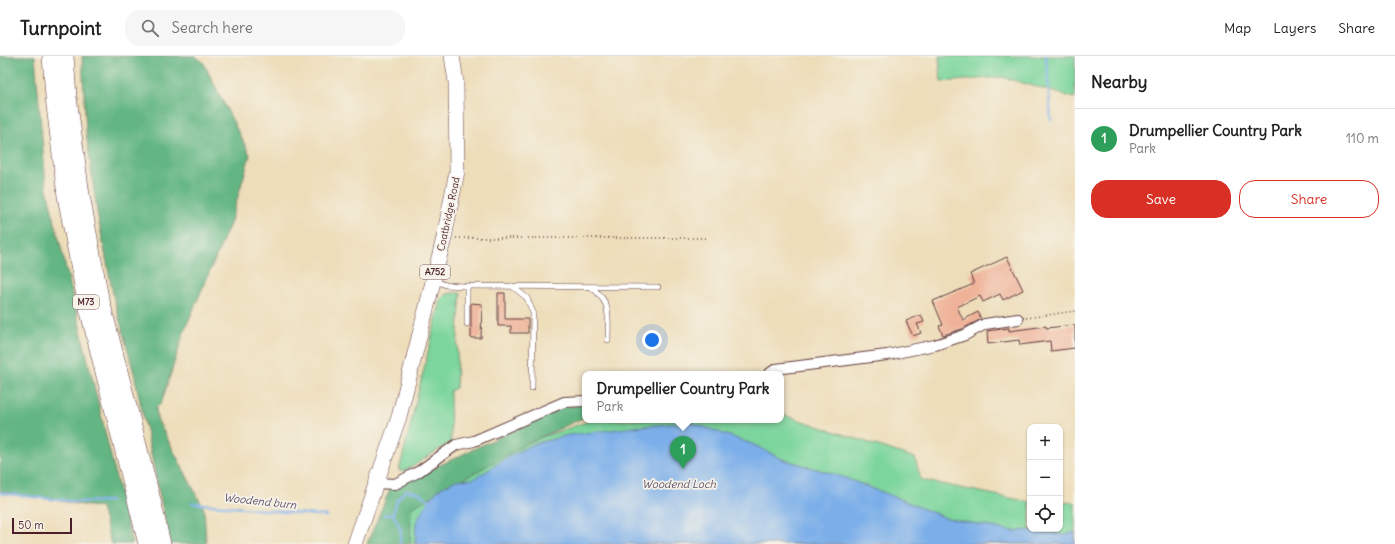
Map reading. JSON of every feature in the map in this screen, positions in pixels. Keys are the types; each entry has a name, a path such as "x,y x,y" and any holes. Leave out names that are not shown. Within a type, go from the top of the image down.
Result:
{"highway":[{"name":"M73","path":"51,56 54,97 66,196 85,296 146,544"},
{"name":"M73","path":"65,56 68,97 81,195 99,293 162,544"}],"main road":[{"name":"Coatbridge Road","path":"377,483 399,417 434,280 458,171 456,82 452,56"},
{"name":"A752","path":"355,544 377,483"}],"street":[{"path":"773,371 776,369 887,355 935,345 965,335 985,324 1018,319"},
{"path":"377,483 395,484 418,472 456,445 474,441 564,402 582,401"}],"lane":[{"path":"434,280 446,285 467,286 658,287"},
{"path":"467,286 467,324"},
{"path":"512,286 527,298 533,314 532,388"},
{"path":"591,286 599,293 606,303 608,310 608,340"}],"path":[{"path":"444,238 707,238"},
{"path":"1018,319 1075,312"}],"green space":[{"path":"0,56 35,56 46,185 132,544 111,544 101,508 0,491"},
{"path":"82,56 195,56 203,62 250,155 230,224 185,329 161,404 156,407 157,419 204,509 206,544 170,544 134,373 114,299 97,212 86,132"},
{"path":"939,56 1075,56 1075,98 1002,77 941,82"},
{"path":"451,293 461,293 456,388 450,391 451,442 405,471 399,471 441,299 445,295"},
{"path":"582,404 582,418 528,443 411,508 410,544 367,544 390,489 560,408"},
{"name":"Woodend Loch","path":"784,415 915,458 921,480 1027,501 1027,532 1063,532 1063,503 1075,502 1075,544 379,544 390,489 583,423 784,423"}],"water":[{"name":"Woodend Loch","path":"693,423 752,444 782,459 840,476 946,518 1012,531 1050,532 1064,535 1075,532 1075,544 415,544 416,522 429,500 439,489 456,480 473,479 504,459 533,444 569,435 634,427"}],"building":[{"path":"1007,257 1023,290 1003,300 1000,294 983,302 980,296 957,307 963,320 978,312 981,319 962,329 943,335 939,326 943,325 933,301 974,284 970,274"},
{"path":"498,293 505,293 505,319 528,319 528,333 511,333 511,326 498,326"},
{"path":"471,303 482,304 481,338 471,338"},
{"path":"921,315 924,322 917,324 921,333 913,336 906,321"},
{"path":"1075,325 1075,348 1051,351 1050,341 1020,345 1019,340 988,344 987,331 1009,328 1009,331 1046,326 1046,328"}],"waterway":[{"path":"1046,56 1051,120"},
{"name":"Woodend burn","path":"384,515 393,514 397,500 406,490 419,493 429,500"},
{"name":"Woodend burn","path":"0,493 78,502 111,501"},
{"name":"Woodend burn","path":"192,503 326,516"},
{"path":"393,514 401,530 400,544"}],"place":[{"name":"Drumpellier Country Park","path":"683,469"}]}
